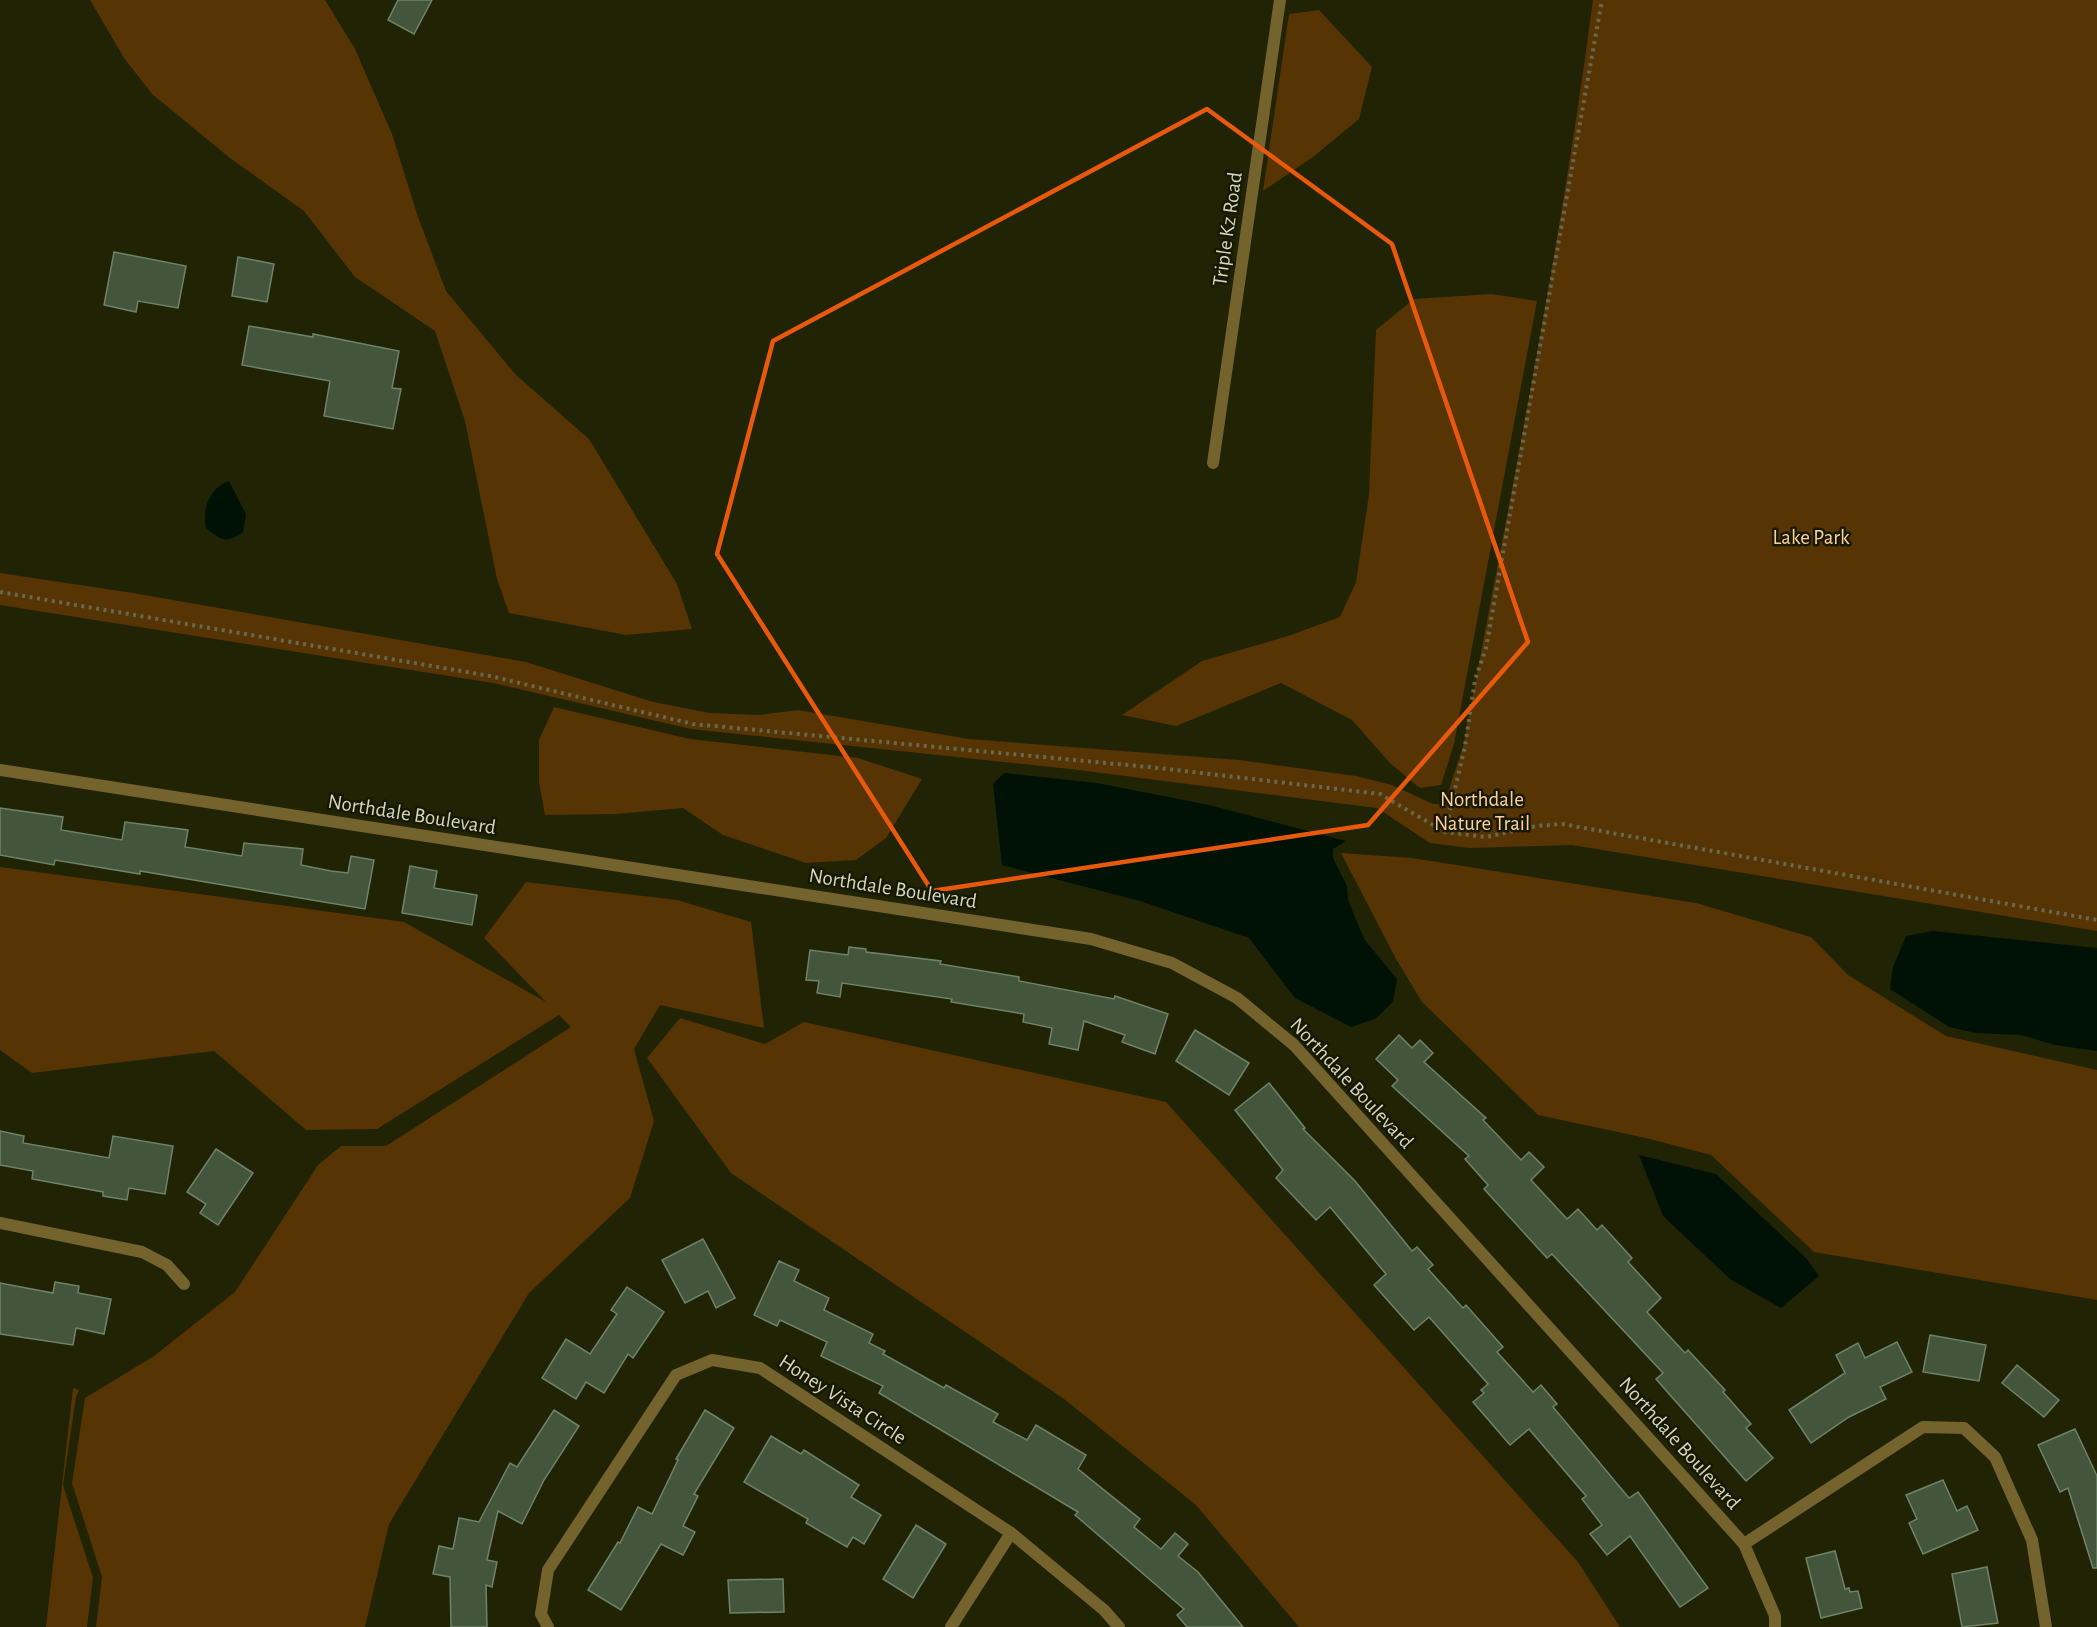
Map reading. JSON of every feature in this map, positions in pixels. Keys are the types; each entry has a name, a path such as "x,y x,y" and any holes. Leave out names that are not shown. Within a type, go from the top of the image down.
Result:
{"street":[{"name":"Triple Kz Road","path":"1213,463 1280,0"},
{"name":"Northdale Boulevard","path":"0,770 1091,939 1172,963 1237,998 1294,1045 1744,1544 1775,1616 1775,1627"},
{"path":"0,1223 142,1252 167,1265 184,1284"},
{"name":"Honey Vista Circle","path":"548,1627 541,1614 548,1570 676,1375 712,1360 760,1368 1011,1533 1104,1610 1119,1627"},
{"path":"1744,1544 1923,1427 1964,1428 1995,1457 2032,1540 2046,1627"},
{"path":"951,1627 1011,1533"}],"path":[{"path":"1444,832 1465,746 1475,680 1488,637 1602,0"},
{"path":"0,592 490,676 693,724 1147,767 1380,794 1444,832 1486,837 1537,826 1562,824 2097,920"}],"highlighted area":[{"path":"1207,109 1392,244 1528,642 1368,825 932,891 717,554 773,341"}],"green space":[{"path":"90,0 325,0 355,49 392,134 418,217 446,291 516,375 589,439 677,584 692,629 626,635 509,613 497,579 465,421 435,331 355,277 304,211 230,158 152,94 124,58"},
{"name":"Lake Park","path":"1593,0 2097,0 2097,931 1572,845 1469,848 1430,843 1377,808 1070,769 691,729 493,683 0,605 0,573 133,593 526,662 653,702 710,713 759,715 798,710 969,739 1239,760 1356,776 1392,785 1433,804 1444,804 1463,747 1516,468 1550,281"},
{"path":"1319,10 1372,67 1359,119 1313,157 1263,191 1289,14"},
{"path":"1491,294 1537,301 1454,744 1441,785 1421,788 1416,785 1390,763 1352,720 1281,683 1176,726 1122,715 1202,661 1288,636 1340,617 1356,582 1369,494 1376,330 1414,299"},
{"path":"554,707 690,739 858,758 922,779 886,838 856,860 806,863 723,835 683,808 616,814 545,815 539,782 539,740"},
{"path":"1341,853 1412,858 1696,903 1811,937 1848,975 1946,1036 2097,1070 2097,1300 1814,1252 1711,1155 1646,1138 1538,1115 1422,1002 1396,959"},
{"path":"0,867 404,922 546,1002 484,938 526,882 677,900 751,922 764,1028 660,1005 634,1049 654,1121 630,1198 529,1293 389,1524 365,1627 96,1627 102,1577 72,1483 85,1398 154,1356 235,1292 318,1165 341,1146 386,1146 571,1027 559,1015 377,1129 306,1130 214,1051 32,1073 0,1050"},
{"path":"680,1018 765,1044 804,1022 1166,1102 1578,1562 1620,1627 1299,1627 1196,1505 1064,1399 731,1173 647,1058"},
{"path":"73,1388 79,1390 63,1485 93,1578 87,1627 46,1627"}],"shaded area":[{"path":"229,481 246,514 243,532 232,538 224,539 206,528 205,513 212,493"},
{"path":"1004,773 1097,783 1209,805 1346,841 1333,849 1333,858 1347,886 1348,900 1364,939 1397,979 1393,1002 1375,1019 1351,1027 1295,998 1249,938 1140,901 1002,865 993,784"},
{"path":"1933,931 2097,948 2097,1051 2055,1045 2021,1035 1976,1033 1949,1027 1890,989 1893,967 1906,936"},
{"path":"1639,1155 1716,1174 1807,1259 1819,1276 1781,1308 1730,1279 1663,1216"}],"building":[{"path":"398,0 432,0 414,34 388,20"},
{"path":"114,252 186,266 178,308 138,301 136,312 104,305"},
{"path":"238,257 274,264 267,302 232,296"},
{"path":"249,326 313,337 313,334 399,351 392,388 401,389 393,429 324,416 330,381 242,365"},
{"path":"0,808 63,817 61,830 122,840 125,822 188,830 185,847 242,856 244,843 303,849 301,865 331,871 348,873 351,856 374,860 365,909 140,871 140,874 55,860 54,865 0,855"},
{"path":"410,866 437,871 434,888 477,895 472,925 402,913"},
{"path":"849,947 866,949 866,952 941,961 940,964 1019,977 1019,981 1114,999 1115,996 1168,1014 1155,1054 1122,1042 1125,1035 1084,1021 1078,1050 1049,1044 1052,1028 1023,1022 1024,1014 951,1002 952,999 842,983 840,997 817,993 819,981 806,980 810,950 848,955"},
{"path":"1195,1030 1249,1063 1229,1095 1176,1061"},
{"path":"1399,1035 1412,1048 1420,1040 1433,1053 1424,1062 1486,1118 1483,1120 1521,1160 1529,1152 1544,1167 1531,1180 1567,1219 1578,1209 1597,1230 1602,1225 1632,1258 1628,1262 1661,1298 1647,1312 1685,1353 1688,1350 1725,1390 1723,1392 1751,1424 1746,1428 1773,1458 1746,1481 1656,1379 1663,1373 1552,1254 1547,1258 1484,1189 1488,1185 1465,1159 1469,1156 1392,1086 1398,1080 1376,1059"},
{"path":"1269,1083 1305,1128 1303,1129 1355,1181 1412,1251 1417,1247 1433,1265 1428,1269 1463,1308 1466,1305 1503,1347 1497,1352 1533,1392 1541,1385 1557,1404 1553,1407 1629,1498 1638,1492 1708,1588 1680,1607 1630,1536 1607,1555 1590,1534 1602,1525 1582,1499 1586,1496 1529,1429 1510,1445 1473,1402 1484,1393 1481,1390 1488,1384 1429,1317 1414,1330 1374,1285 1386,1274 1330,1207 1316,1220 1276,1178 1283,1170 1235,1110"},
{"path":"0,1131 24,1136 23,1143 109,1158 113,1136 173,1146 165,1194 129,1188 127,1200 103,1196 103,1192 32,1179 33,1171 0,1165"},
{"path":"216,1149 253,1173 218,1225 200,1213 206,1204 187,1192"},
{"path":"703,1239 735,1298 716,1308 708,1291 685,1303 662,1260"},
{"path":"779,1261 799,1270 794,1281 829,1298 824,1310 873,1334 869,1343 885,1351 883,1354 944,1388 946,1385 998,1414 993,1422 1027,1440 1036,1425 1086,1455 1078,1469 1140,1519 1134,1527 1161,1549 1175,1533 1188,1544 1178,1556 1198,1572 1243,1627 1187,1627 1177,1615 1184,1609 1075,1515 1078,1512 879,1393 883,1386 821,1356 827,1342 780,1320 777,1326 754,1315"},
{"path":"55,1282 79,1286 78,1293 111,1299 104,1334 76,1328 73,1345 0,1334 0,1283 53,1293"},
{"path":"627,1287 664,1312 633,1358 628,1354 604,1393 586,1382 576,1399 542,1378 566,1339 590,1354 617,1314 611,1310"},
{"path":"1930,1335 1986,1345 1979,1381 1923,1372"},
{"path":"1897,1342 1912,1372 1880,1387 1886,1399 1849,1417 1811,1443 1789,1410 1845,1373 1836,1355 1858,1343 1865,1358"},
{"path":"2017,1365 2059,1400 2044,1417 2002,1383"},
{"path":"554,1410 579,1426 544,1480 522,1524 498,1511 487,1560 497,1562 492,1587 486,1585 487,1627 451,1627 450,1577 433,1574 439,1546 453,1549 459,1518 479,1522 510,1463 517,1467"},
{"path":"705,1410 734,1428 694,1494 698,1496 683,1526 695,1532 683,1555 661,1544 621,1610 588,1590 618,1542 620,1543 638,1507 652,1514 678,1460 676,1459"},
{"path":"2075,1429 2097,1476 2097,1568 2093,1568 2068,1488 2060,1492 2038,1445"},
{"path":"771,1436 801,1454 804,1450 859,1485 851,1497 881,1515 864,1544 853,1537 847,1547 806,1523 808,1519 744,1482"},
{"path":"1943,1480 1957,1511 1967,1506 1978,1530 1923,1554 1909,1523 1917,1519 1906,1495"},
{"path":"916,1525 946,1544 913,1598 883,1579"},
{"path":"1835,1551 1845,1589 1849,1588 1850,1592 1858,1591 1862,1608 1821,1618 1806,1558"},
{"path":"1987,1567 1998,1623 1962,1627 1952,1574"},
{"path":"783,1579 784,1612 730,1613 728,1580"}],"park label":[{"name":"Northdale Nature Trail","path":"1482,811"}]}
